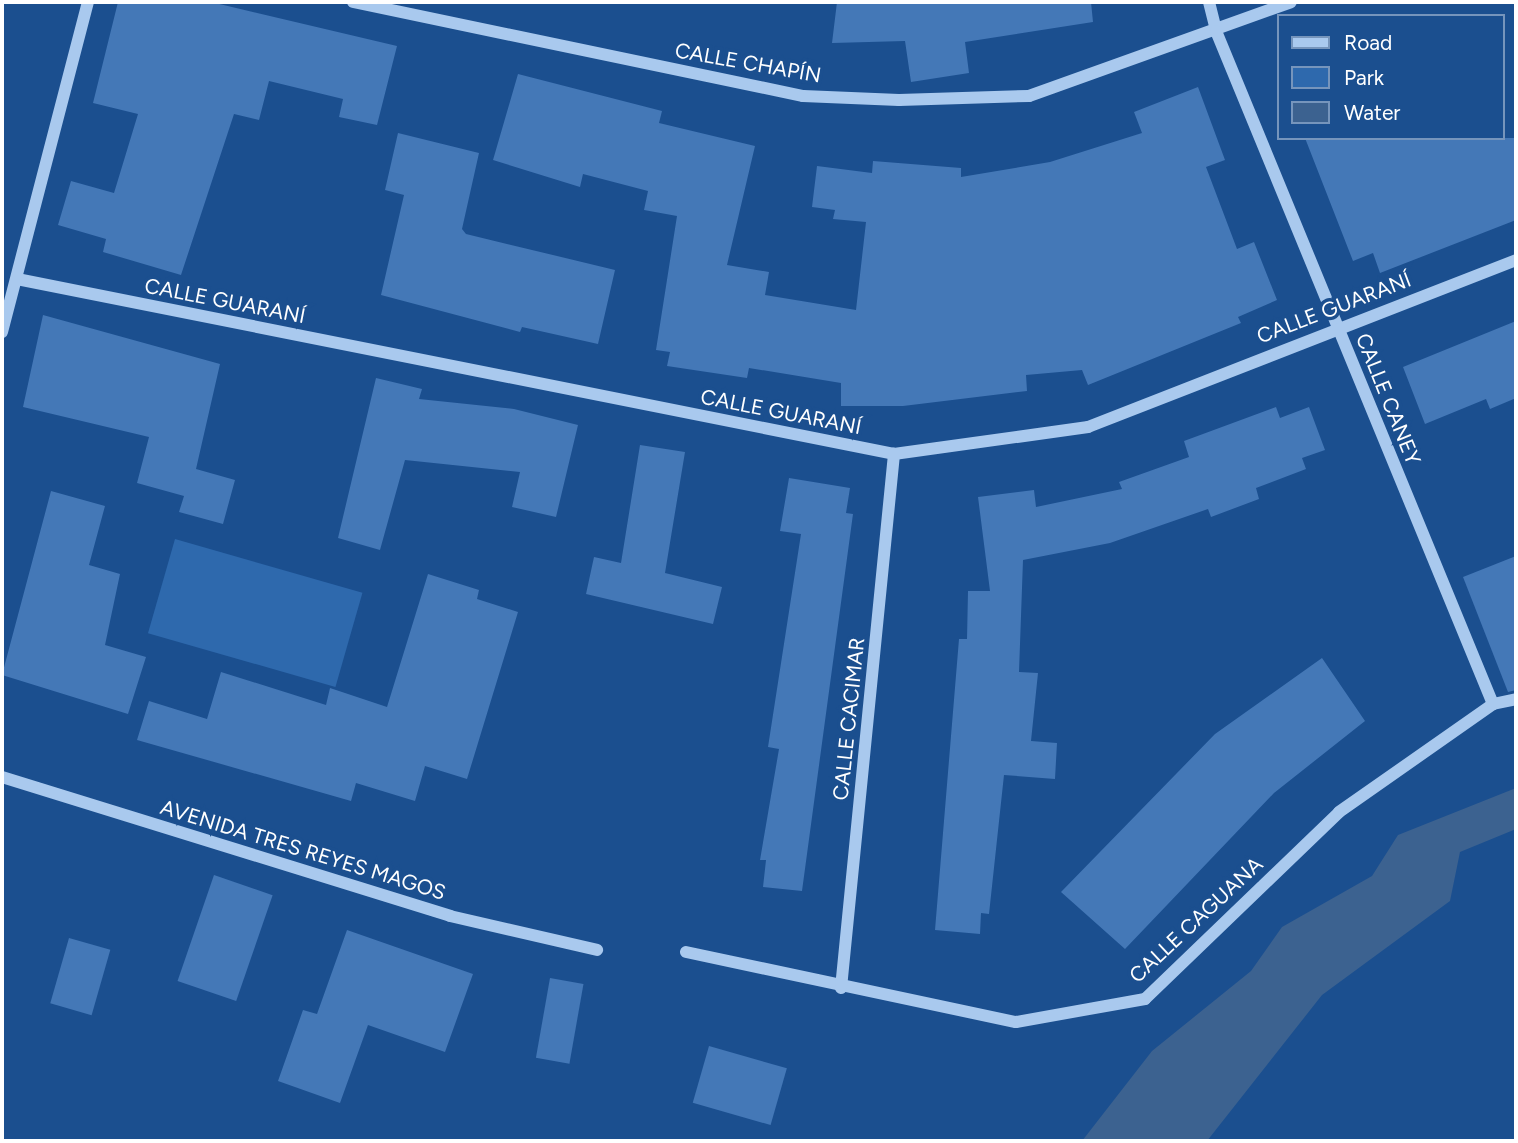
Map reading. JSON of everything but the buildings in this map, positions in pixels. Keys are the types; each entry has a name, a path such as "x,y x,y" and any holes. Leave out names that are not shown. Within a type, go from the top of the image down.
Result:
{"street":[{"path":"2,332 88,2"},
{"name":"CALLE CHAPÍN","path":"353,2 803,96 899,100 1028,96 1291,2"},
{"name":"CALLE CANEY","path":"1209,2 1216,31 1493,704"},
{"name":"CALLE GUARANÍ","path":"17,279 894,454 1088,427 1337,326 1516,260"},
{"name":"CALLE CACIMAR","path":"842,988 894,454"},
{"name":"CALLE CAGUANA","path":"686,952 842,988 1016,1022 1146,999 1339,813 1493,704 1516,699"},
{"name":"AVENIDA TRES REYES MAGOS","path":"2,777 450,916 597,950"}],"green space":[{"path":"175,539 362,593 335,687 148,633"}],"water":[{"path":"1516,788 1516,829 1460,852 1450,901 1322,995 1207,1141 1082,1141 1152,1051 1251,971 1282,927 1372,876 1398,835"}]}
